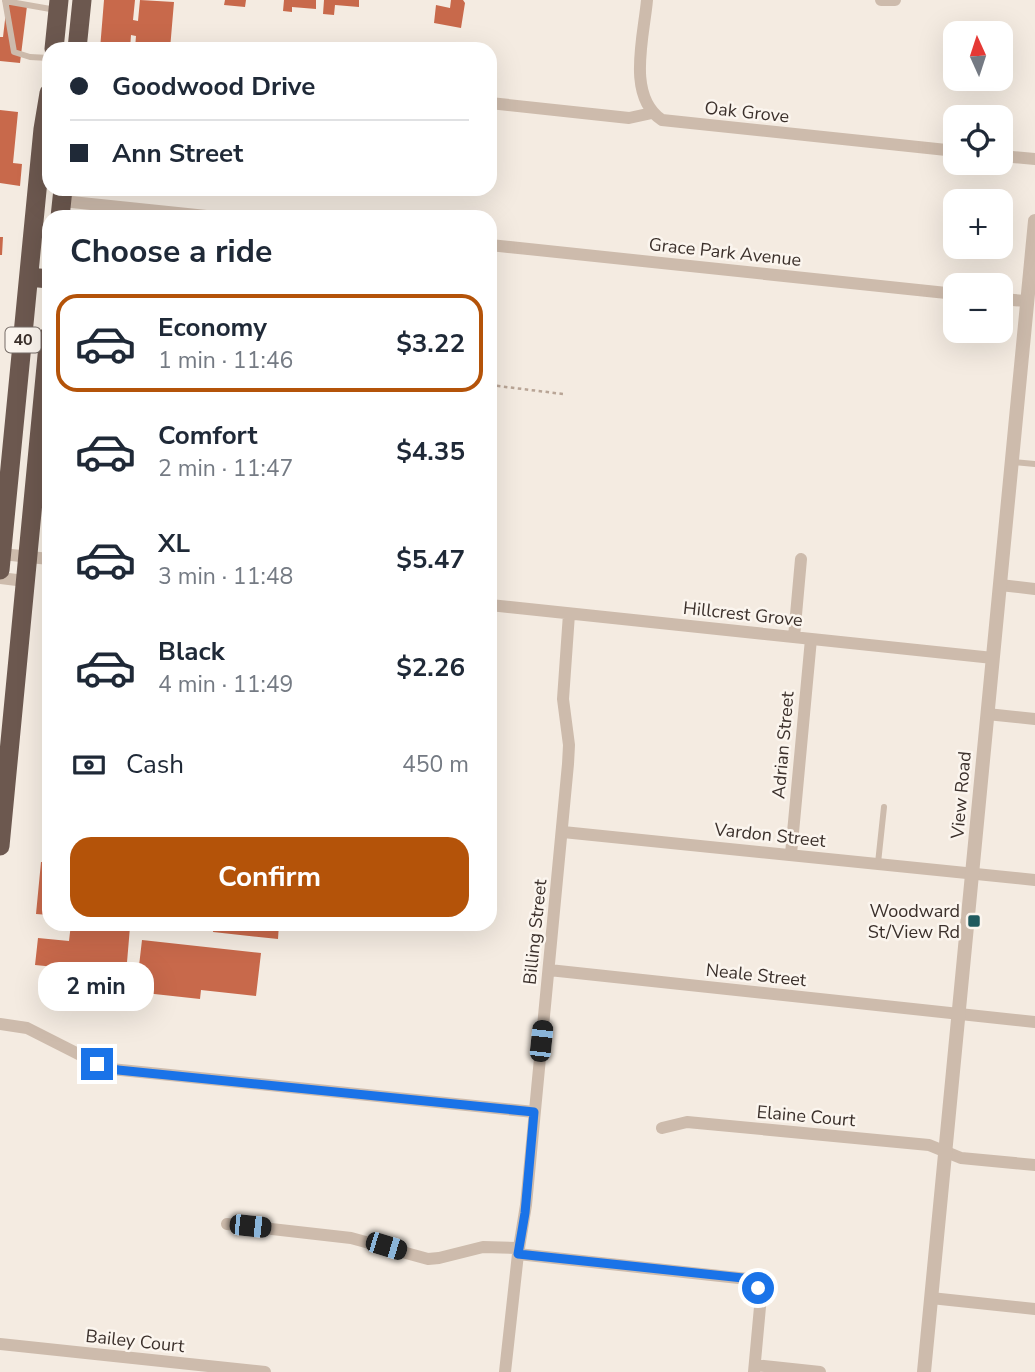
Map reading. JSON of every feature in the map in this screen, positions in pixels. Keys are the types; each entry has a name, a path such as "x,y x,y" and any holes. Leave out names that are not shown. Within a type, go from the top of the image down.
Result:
{"highway":[{"path":"78,42 82,0"},
{"path":"55,42 59,5"},
{"name":"40","path":"1,562 9,405 29,277 42,238"},
{"path":"29,277 42,278"},
{"name":"40","path":"0,846 42,406"}],"street":[{"path":"497,104 629,118 652,113 642,95 640,78 647,0"},
{"path":"881,0 895,0"},
{"name":"Oak Grove","path":"652,113 668,122 943,150"},
{"path":"1013,157 1035,159"},
{"path":"52,208 88,210"},
{"name":"View Road","path":"924,1372 1035,221"},
{"name":"Grace Park Avenue","path":"497,246 943,293"},
{"path":"1013,300 1026,301"},
{"path":"1,562 27,557 42,558"},
{"path":"793,637 801,559"},
{"path":"0,578 25,581"},
{"path":"1000,585 1035,589"},
{"name":"Hillcrest Grove","path":"497,606 993,658"},
{"name":"Billing Street","path":"505,1372 526,1205 563,832 569,745 563,698 569,614"},
{"name":"Adrian Street","path":"791,854 811,639"},
{"path":"987,714 1035,719"},
{"name":"Vardon Street","path":"563,832 1035,880"},
{"name":"Neale Street","path":"549,970 1035,1022"},
{"path":"0,1024 27,1028 111,1069 534,1112"},
{"name":"Elaine Court","path":"662,1128 687,1122 929,1145 961,1158 1035,1165"},
{"path":"227,1224 351,1238 428,1259 483,1247 748,1279 758,1288 761,1296 754,1368 820,1372"},
{"path":"931,1298 1035,1309"},
{"name":"Bailey Court","path":"0,1344 265,1372"}],"lane":[{"path":"42,57 14,52 5,1 59,5"},
{"path":"1012,462 1035,464"},
{"path":"878,863 884,807"}],"path":[{"path":"497,386 563,394"}],"building":[{"path":"104,0 135,0 133,20 138,21 140,0 174,2 171,42 136,42 136,36 131,35 130,42 101,42"},
{"path":"225,0 246,0 245,7 224,5"},
{"path":"284,0 316,0 316,9 292,7 292,12 283,11"},
{"path":"324,0 359,0 359,7 335,5 334,15 323,14"},
{"path":"451,0 463,0 465,3 461,28 434,23 436,5 450,8"},
{"path":"7,3 27,6 20,63 0,61 0,37 3,37"},
{"path":"0,110 18,112 13,163 22,164 20,186 0,183"},
{"path":"0,237 3,237 2,255 0,255"},
{"path":"41,862 42,862 42,914 36,914"},
{"path":"70,931 130,931 126,974 35,965 38,938 69,941"},
{"path":"213,931 279,931 278,939"},
{"path":"142,940 261,953 256,996 201,990 200,999 136,992"}],"place":[{"name":"Woodward St/View Rd","path":"974,921"}],"route":[{"path":"97,1064 118,1070 534,1112 525,1213 518,1254 743,1278 758,1288"}]}
